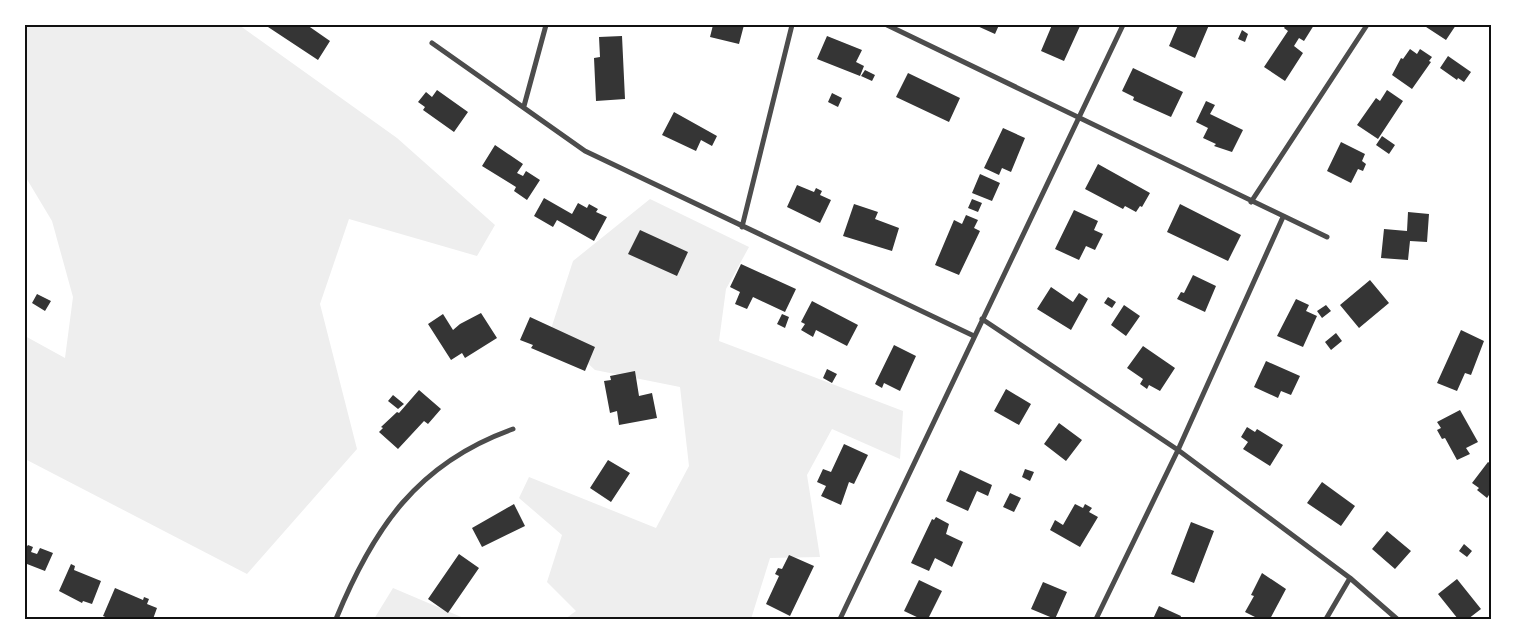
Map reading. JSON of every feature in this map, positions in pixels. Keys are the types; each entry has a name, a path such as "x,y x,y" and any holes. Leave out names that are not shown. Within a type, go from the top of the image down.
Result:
{"street":[{"path":"524,106 546,25"},
{"path":"742,227 792,25"},
{"path":"887,25 1327,237"},
{"path":"840,619 1123,25"},
{"path":"1251,202 1367,25"},
{"path":"432,43 524,106 585,151 974,336"},
{"path":"1096,619 1178,450 1283,217"},
{"path":"982,319 1178,450 1350,578 1397,619"},
{"path":"336,619 371,544 400,504 437,470 481,440 513,429"},
{"path":"1326,619 1350,578"}],"shaded area":[{"path":"25,25 239,25 397,138 495,225 477,256 349,219 320,304 357,449 247,574 25,459 25,336 65,358 73,297 52,221 25,176"},
{"path":"650,199 749,247 726,289 719,341 903,411 900,459 832,429 807,475 820,557 770,558 751,619 565,619 576,611 547,582 562,535 519,498 529,477 656,528 689,466 680,387 595,370 551,329 573,261"},
{"path":"393,588 466,619 374,619"}],"building":[{"path":"265,25 307,25 330,41 318,60"},
{"path":"713,25 744,25 739,44 710,37"},
{"path":"975,25 999,25 995,34"},
{"path":"1052,25 1080,26 1064,61 1041,51"},
{"path":"1178,25 1209,25 1195,58 1169,46"},
{"path":"1286,25 1314,25 1304,41 1299,38 1294,46 1303,53 1285,81 1264,67 1288,31 1284,28"},
{"path":"1423,25 1456,25 1446,40"},
{"path":"1242,30 1248,34 1245,42 1238,39"},
{"path":"622,36 625,99 596,101 594,58 600,57 599,37"},
{"path":"827,36 862,50 856,62 864,66 860,76 817,59"},
{"path":"1410,49 1417,54 1420,49 1432,57 1429,61 1431,62 1412,89 1392,75 1401,58 1403,59"},
{"path":"1448,56 1471,72 1464,82 1458,78 1457,80 1440,68"},
{"path":"1133,68 1183,92 1171,117 1133,100 1134,97 1122,91"},
{"path":"865,70 875,75 872,81 861,76"},
{"path":"908,73 960,98 949,122 896,97"},
{"path":"437,90 468,112 454,132 423,110 425,107 418,102 426,92 432,97"},
{"path":"1387,90 1403,101 1378,139 1357,125 1376,98 1380,101"},
{"path":"832,93 842,98 838,107 828,102"},
{"path":"1206,101 1215,105 1210,114 1243,130 1232,152 1214,146 1216,144 1203,138 1208,128 1196,122"},
{"path":"674,112 717,136 712,146 701,140 696,151 662,135"},
{"path":"1003,128 1025,138 1011,172 1002,168 999,175 984,168"},
{"path":"1382,136 1395,145 1389,154 1376,145"},
{"path":"1341,142 1365,154 1362,161 1366,164 1363,171 1358,169 1351,183 1327,171"},
{"path":"495,145 523,164 517,173 523,176 526,171 540,180 527,200 514,191 516,187 482,166"},
{"path":"1098,164 1150,193 1142,207 1140,206 1136,212 1125,206 1123,209 1085,189"},
{"path":"980,174 1000,183 992,201 972,193"},
{"path":"797,185 814,192 816,188 822,191 820,195 831,200 820,223 787,207"},
{"path":"544,198 572,214 578,203 587,208 589,204 598,209 596,212 607,217 594,241 557,220 553,227 534,216"},
{"path":"972,199 982,203 978,212 968,208"},
{"path":"854,204 878,212 875,219 899,228 892,251 843,236"},
{"path":"1180,204 1241,235 1228,261 1167,232"},
{"path":"1074,210 1098,221 1094,230 1103,234 1095,250 1086,246 1079,260 1055,249"},
{"path":"1408,212 1429,214 1427,242 1410,241 1408,260 1381,258 1384,229 1407,231"},
{"path":"966,215 978,220 974,228 980,231 959,275 935,265 954,220 962,224"},
{"path":"640,230 688,252 677,276 628,254"},
{"path":"741,264 796,289 785,312 753,297 747,309 735,304 740,292 730,287"},
{"path":"1193,275 1216,286 1205,312 1177,299 1181,292 1184,293"},
{"path":"1370,280 1389,303 1359,328 1340,305"},
{"path":"1051,287 1073,302 1079,293 1088,299 1071,330 1037,309"},
{"path":"37,294 51,301 45,311 32,303"},
{"path":"1108,297 1116,302 1112,308 1104,303"},
{"path":"1296,299 1309,305 1306,311 1317,316 1303,347 1277,336"},
{"path":"812,301 858,325 847,346 816,330 813,337 801,330 805,324 801,322"},
{"path":"1124,305 1140,316 1126,336 1111,325"},
{"path":"1326,305 1331,311 1322,318 1317,311"},
{"path":"481,313 497,338 465,358 462,353 451,360 428,324 443,314 453,330"},
{"path":"782,314 789,317 785,328 777,324"},
{"path":"530,317 595,347 585,371 531,348 533,345 520,340"},
{"path":"1461,330 1484,341 1471,375 1465,373 1457,391 1437,383"},
{"path":"1336,333 1342,341 1331,350 1325,342"},
{"path":"894,345 916,356 900,391 884,383 882,388 875,384"},
{"path":"1143,346 1175,368 1160,391 1149,385 1147,389 1140,384 1143,379 1127,368"},
{"path":"1266,361 1300,376 1291,395 1281,391 1278,398 1254,387"},
{"path":"827,369 837,374 832,383 823,378"},
{"path":"635,371 639,396 652,393 657,418 619,425 617,411 610,413 604,381 611,380 610,376"},
{"path":"1006,389 1031,404 1019,425 994,411"},
{"path":"419,390 441,409 428,424 424,421 398,449 379,432 383,428 381,427 397,412 399,413"},
{"path":"393,395 404,404 398,409 388,401"},
{"path":"1460,410 1478,442 1466,448 1470,454 1457,460 1445,438 1442,439 1437,430 1441,428 1437,422"},
{"path":"1059,423 1082,440 1066,461 1044,444"},
{"path":"1247,427 1255,432 1257,429 1283,445 1270,466 1243,449 1248,442 1241,437"},
{"path":"844,444 868,455 854,484 849,482 841,505 821,496 826,486 817,482 823,469 831,472"},
{"path":"608,460 630,473 611,502 590,488"},
{"path":"1488,462 1491,464 1491,497 1489,495 1487,498 1472,483"},
{"path":"1025,469 1034,472 1030,481 1022,477"},
{"path":"960,470 992,485 988,496 977,491 968,511 946,501"},
{"path":"1322,482 1355,506 1341,526 1307,503"},
{"path":"1010,493 1021,498 1014,512 1003,507"},
{"path":"514,504 525,526 482,547 472,528"},
{"path":"1075,504 1083,508 1085,504 1092,508 1089,512 1098,517 1080,547 1050,530 1055,520 1063,525"},
{"path":"936,517 949,524 946,534 963,542 952,567 935,558 929,571 911,563 932,519 934,520"},
{"path":"1191,522 1214,531 1194,583 1171,574"},
{"path":"1387,531 1411,551 1395,569 1372,549"},
{"path":"1464,544 1472,551 1467,557 1459,551"},
{"path":"28,545 33,547 31,552 37,554 40,548 53,553 45,571 27,564 25,568 25,549"},
{"path":"459,554 479,568 448,613 428,599"},
{"path":"789,555 814,566 790,616 766,604 779,576 775,574 778,568 782,569"},
{"path":"71,564 75,566 74,570 101,581 92,604 83,601 82,603 59,591"},
{"path":"1262,573 1286,589 1270,619 1259,619 1245,612 1254,596 1251,595"},
{"path":"1457,579 1481,609 1468,619 1458,619 1438,594"},
{"path":"919,580 942,591 928,619 921,619 904,611"},
{"path":"1043,582 1067,592 1055,619 1031,609"},
{"path":"115,588 143,600 144,597 149,599 147,604 157,608 153,619 110,619 103,616"},
{"path":"1159,606 1181,616 1180,619 1153,619"}]}
